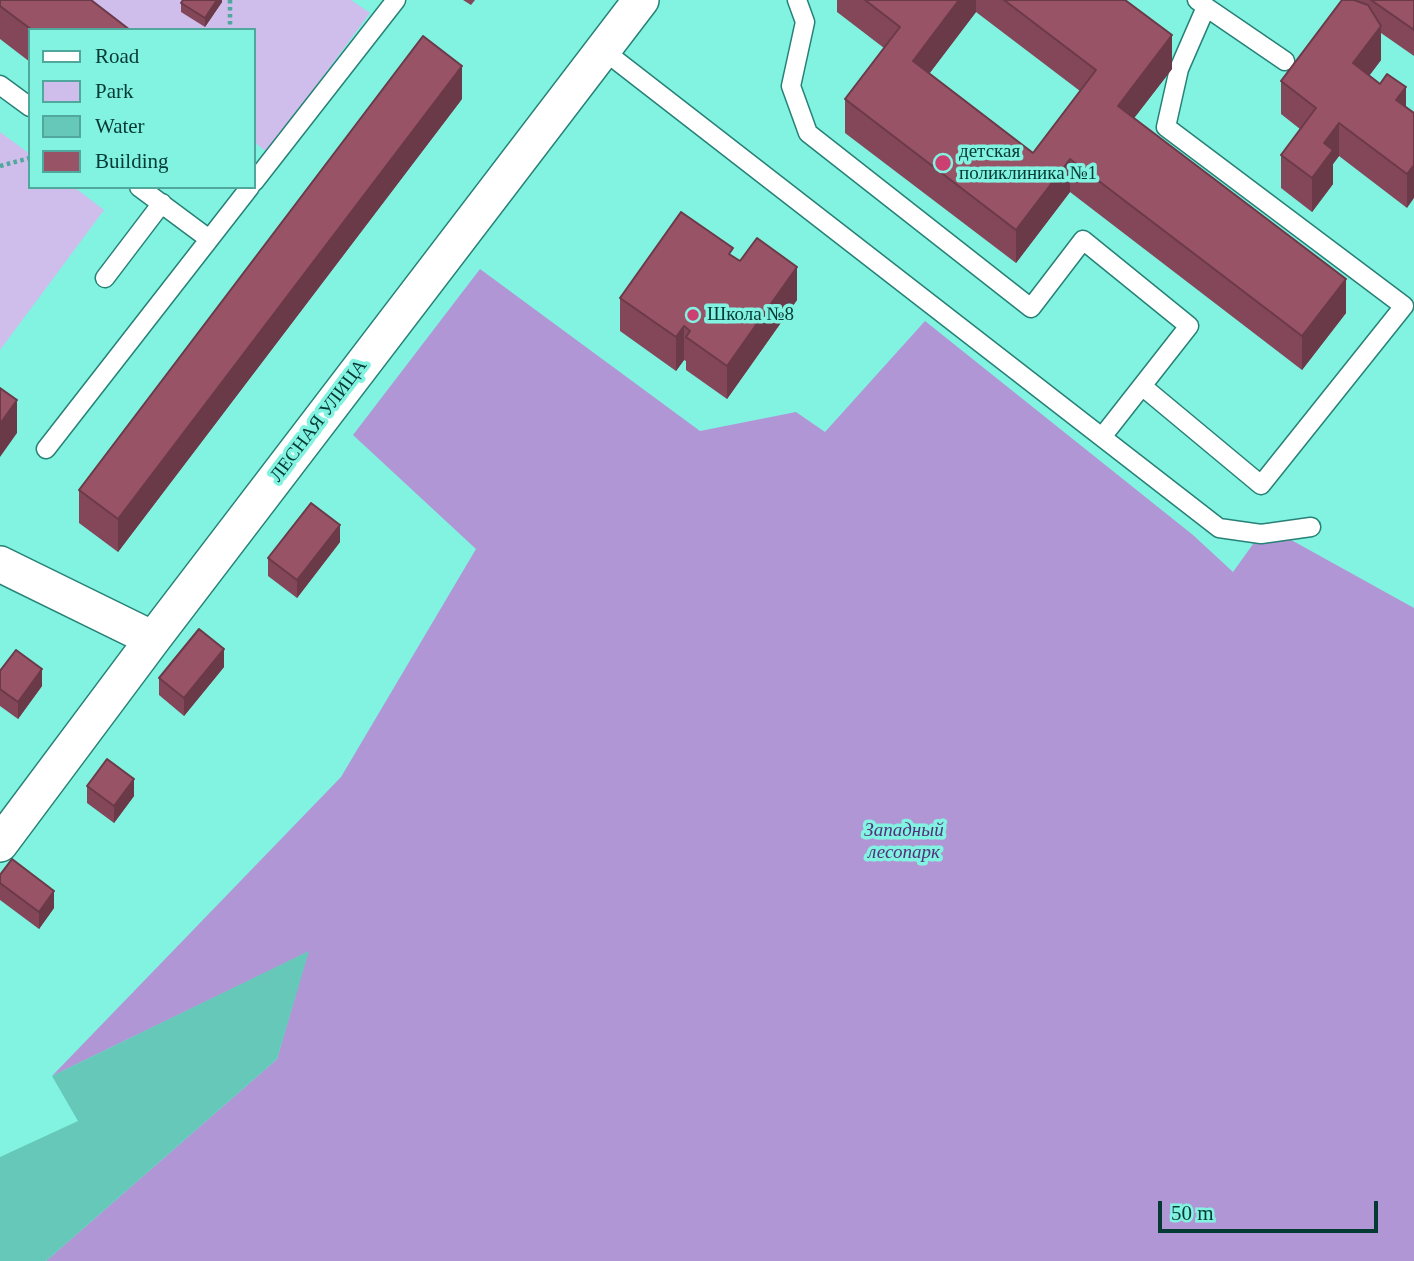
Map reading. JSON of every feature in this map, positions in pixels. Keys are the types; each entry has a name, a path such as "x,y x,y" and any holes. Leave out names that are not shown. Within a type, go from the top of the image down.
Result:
{"street":[{"name":"ЛЕСНАЯ УЛИЦА","path":"0,844 153,639 641,0"},
{"path":"0,564 153,639"}],"lane":[{"path":"256,179 396,0"},
{"path":"797,0 805,22 791,86 808,133 1031,308 1083,240 1189,326 1102,437"},
{"path":"1142,386 1261,485 1404,306 1166,127 1179,69 1202,4 1285,61"},
{"path":"603,50 1219,528 1261,534 1311,527"},
{"path":"0,85 28,106"},
{"path":"142,189 209,239"},
{"path":"46,449 248,189"},
{"path":"104,278 162,203"}],"path":[{"path":"229,0 230,28"},
{"path":"0,166 28,159"}],"green space":[{"path":"60,0 351,0 370,13 267,152 256,144 256,28 98,28"},
{"path":"0,132 28,153 28,189 77,189 104,210 0,350"},
{"name":"Западный лесопарк","path":"480,269 700,431 796,412 825,432 925,321 1193,535 1233,572 1266,526 1414,608 1414,1261 46,1261 277,1059 308,952 52,1076 341,777 476,549 353,435"}],"water":[{"path":"309,951 277,1059 46,1261 0,1261 0,1157 78,1121 52,1076"}],"building":[{"path":"0,0 91,0 127,28 29,28 0,6"},
{"path":"183,0 217,0 205,18 181,3"},
{"path":"865,0 959,0 913,61 1033,153 1096,70 1004,0 1125,0 1172,35 1118,106 1346,279 1302,336 1070,159 1016,230 845,99 900,27"},
{"path":"1342,0 1354,0 1368,5 1381,26 1353,63 1380,84 1387,74 1406,87 1396,100 1414,113 1414,165 1407,174 1339,123 1324,143 1333,150 1312,178 1281,155 1316,108 1281,81"},
{"path":"1371,0 1414,0 1414,30"},
{"path":"423,36 462,66 118,519 79,490"},
{"path":"681,212 733,248 729,254 740,261 757,238 797,267 727,366 686,337 690,331 684,326 676,337 620,298"},
{"path":"0,388 17,400 0,424"},
{"path":"311,503 340,525 297,580 268,558"},
{"path":"199,629 224,649 184,698 159,678"},
{"path":"16,650 42,669 18,702 0,689 0,671"},
{"path":"107,759 134,779 114,806 87,786"},
{"path":"12,859 54,891 39,912 0,883 0,875"}],"place":[{"name":"детская поликлиника №1","path":"943,163"},
{"name":"Школа №8","path":"693,315"}]}
